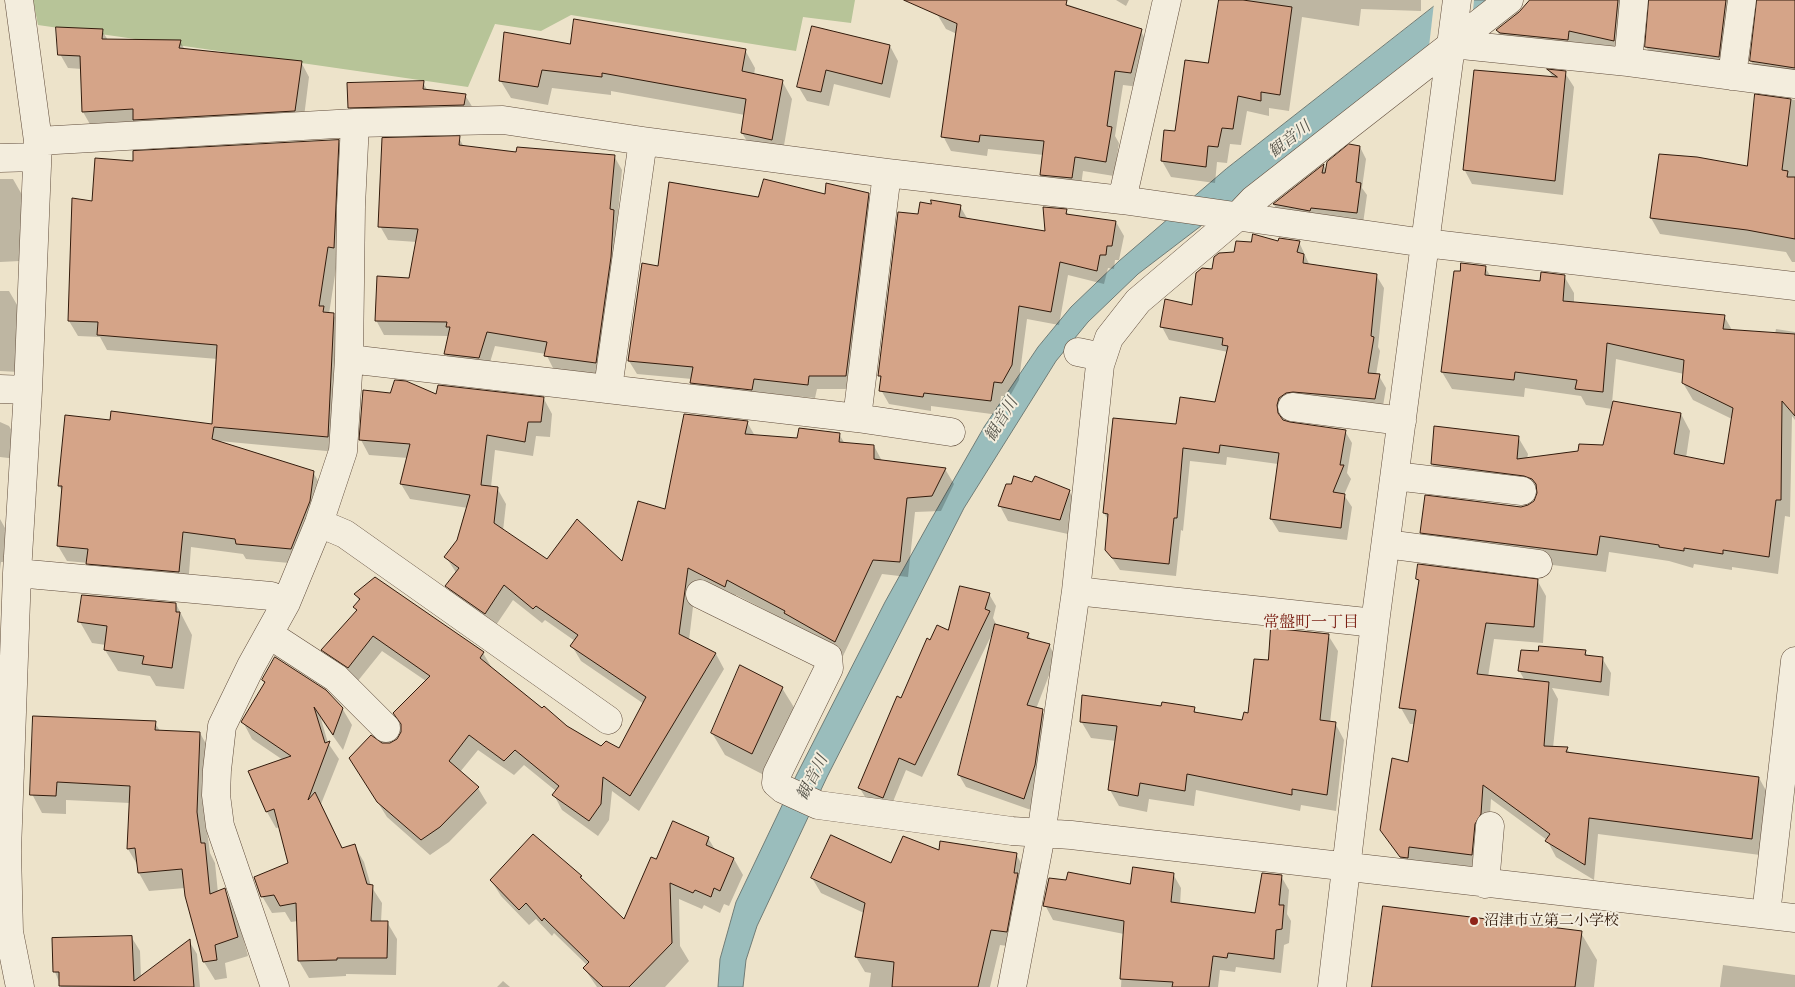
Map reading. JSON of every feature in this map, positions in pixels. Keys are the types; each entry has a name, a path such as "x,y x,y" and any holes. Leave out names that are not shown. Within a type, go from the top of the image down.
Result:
{"street":[{"path":"20,0 38,149 28,390 17,573 7,672 6,896 12,956 20,987"},
{"path":"1122,200 1167,0"},
{"path":"1332,987 1386,544 1457,0"},
{"path":"1012,987 1041,835 1076,591 1090,355 1109,338 1138,301 1231,217 1453,41 1509,0"},
{"path":"1628,62 1634,0"},
{"path":"1732,76 1742,0"},
{"path":"1453,41 1795,84"},
{"path":"0,158 38,149 355,123 503,120 642,141 887,173 1122,200 1231,217 1425,243 1795,286"},
{"path":"275,987 220,826 216,796 222,726 251,666 270,635 286,603 320,522 343,451 349,359 351,206 355,123"},
{"path":"608,388 642,141"},
{"path":"857,418 887,173"},
{"path":"349,359 857,418 951,432"},
{"path":"0,390 28,390"},
{"path":"1292,407 1402,421"},
{"path":"1395,476 1522,491"},
{"path":"320,522 345,534 608,720"},
{"path":"1386,544 1538,564"},
{"path":"17,573 271,596 286,603"},
{"path":"1076,591 1376,623"},
{"path":"700,594 828,657 829,668 777,774 776,783 783,789 826,806 1041,835 1071,835 1795,918"},
{"path":"270,635 336,678 386,728"},
{"path":"1766,914 1795,661"},
{"path":"1486,884 1490,826"}],"green space":[{"path":"33,0 855,0 851,23 803,17 796,51 571,15 541,31 495,24 468,87 38,25"}],"water":[{"name":"観音川","path":"1442,0 1497,0 1138,274 1088,322 1056,361 964,508 827,777 757,926 746,960 743,987 718,987 720,959 736,902 797,774 885,602 929,523 984,427 1038,347 1071,307 1119,261 1226,169"}],"pier":[{"path":"1438,0 1474,0 1472,22 1428,55 1434,3"}],"building":[{"path":"904,0 1067,0 1066,5 1142,29 1131,73 1115,71 1107,126 1112,127 1106,162 1075,157 1072,178 1040,175 1044,141 980,135 979,142 941,137 957,24"},
{"path":"1219,0 1243,0 1292,7 1280,95 1261,92 1261,101 1238,96 1233,129 1222,128 1218,147 1208,146 1206,167 1161,161 1164,130 1175,131 1185,60 1208,63"},
{"path":"1530,0 1618,0 1614,41 1569,31 1568,40 1500,33 1496,30 1519,12"},
{"path":"1649,0 1726,0 1719,57 1645,47"},
{"path":"1757,0 1795,0 1795,68 1750,61"},
{"path":"574,19 746,49 742,71 783,80 772,140 741,133 746,99 602,73 602,77 542,70 538,87 499,81 504,32 570,44"},
{"path":"812,26 890,45 882,84 826,70 821,92 797,87"},
{"path":"56,27 103,29 102,39 181,40 179,48 302,61 295,111 133,120 133,109 82,112 80,56 58,55"},
{"path":"1547,69 1566,71 1555,181 1463,170 1474,70 1557,77"},
{"path":"424,81 423,89 466,94 464,105 348,108 347,83"},
{"path":"1755,94 1791,99 1782,170 1788,171 1787,177 1795,177 1795,239 1747,230 1650,218 1659,154 1697,157 1747,166"},
{"path":"460,136 459,145 516,152 517,147 615,155 610,209 614,210 611,257 596,363 544,356 547,342 487,332 479,358 444,354 450,327 446,327 447,322 375,321 377,276 409,278 418,229 378,227 382,138"},
{"path":"339,140 334,248 328,247 319,306 324,306 323,312 334,313 328,437 214,427 212,439 314,471 310,501 291,549 236,544 235,539 183,532 179,572 86,564 88,549 57,546 62,486 58,486 65,415 110,420 111,411 212,424 217,345 97,335 98,322 68,321 72,198 92,201 95,158 133,161 133,151"},
{"path":"1349,144 1360,146 1356,182 1361,183 1357,213 1311,208 1310,211 1273,204 1324,164 1322,173 1325,173 1327,162"},
{"path":"764,179 825,194 826,183 869,193 846,376 809,376 808,385 754,379 752,390 690,383 693,367 628,361 642,263 658,266 669,182 758,197"},
{"path":"931,200 961,205 959,217 1045,231 1043,207 1067,209 1066,214 1116,221 1112,246 1107,246 1106,255 1100,255 1097,271 1060,262 1051,312 1019,306 1012,365 1002,383 994,382 991,401 924,393 923,397 879,391 881,376 878,376 898,212 918,214 920,202 931,204"},
{"path":"1253,234 1278,241 1279,238 1300,241 1297,252 1304,254 1303,263 1377,274 1371,336 1374,337 1368,373 1380,374 1375,399 1293,392 1286,393 1279,398 1277,405 1278,413 1283,420 1346,430 1340,465 1344,465 1333,492 1345,494 1341,528 1270,519 1279,453 1220,445 1219,453 1183,448 1177,518 1174,518 1169,564 1112,558 1105,550 1108,514 1103,513 1113,418 1176,424 1180,397 1215,402 1228,346 1222,345 1223,338 1160,327 1165,299 1192,305 1196,273 1202,268 1212,269 1214,257 1219,253 1234,252 1236,241 1251,242"},
{"path":"1461,263 1486,266 1485,275 1540,281 1541,272 1565,275 1563,301 1725,315 1723,329 1795,334 1795,416 1782,401 1781,500 1776,500 1769,557 1723,550 1723,554 1684,548 1684,551 1659,547 1659,545 1600,536 1597,555 1420,533 1425,495 1521,507 1534,501 1537,493 1536,484 1532,479 1524,476 1431,464 1434,426 1519,436 1517,459 1578,451 1579,444 1603,445 1613,401 1681,413 1674,454 1724,464 1733,408 1682,383 1684,360 1607,343 1603,392 1575,389 1577,380 1515,372 1514,380 1441,372 1454,271 1460,271"},
{"path":"395,380 406,381 436,394 438,385 544,397 541,422 528,422 525,442 487,435 481,485 498,487 494,523 547,559 577,519 622,561 638,501 665,509 684,414 748,421 745,434 797,438 799,428 840,433 839,442 874,445 874,459 946,468 932,496 907,498 900,562 873,560 835,642 784,613 785,611 727,580 725,587 688,568 679,634 716,653 630,796 603,777 601,804 589,821 552,795 559,786 515,750 504,761 469,735 449,761 479,787 440,827 421,840 377,802 349,758 371,735 382,743 390,743 397,739 401,732 401,724 393,713 430,676 373,636 348,668 321,650 357,610 353,607 360,599 354,594 375,577 484,652 480,658 542,708 544,706 567,726 601,746 606,741 619,748 646,697 570,646 578,635 536,606 533,609 504,585 485,614 445,586 459,568 444,557 457,540 470,495 400,484 410,444 359,440 363,390 390,393"},
{"path":"1014,476 1032,482 1035,476 1070,490 1060,520 998,506 1006,484 1011,484"},
{"path":"1418,564 1538,579 1534,627 1486,623 1477,674 1549,682 1544,746 1568,747 1566,752 1759,777 1752,839 1589,818 1585,865 1545,841 1550,834 1483,785 1481,814 1475,824 1472,855 1409,847 1408,858 1400,857 1380,830 1392,758 1408,762 1416,710 1399,708 1419,580 1416,579"},
{"path":"960,586 990,593 985,609 990,611 915,765 899,758 883,798 858,788 897,696 901,698 927,638 930,640 937,625 948,630"},
{"path":"82,595 176,603 176,612 180,612 172,668 142,664 144,656 104,650 107,626 78,622"},
{"path":"995,624 1029,633 1027,638 1050,644 1027,705 1043,709 1035,765 1024,799 958,775"},
{"path":"1271,628 1329,634 1320,720 1336,722 1327,795 1292,789 1292,795 1187,774 1185,791 1140,783 1138,796 1108,790 1117,726 1080,722 1082,695 1161,706 1162,702 1195,707 1194,712 1242,720 1244,712 1248,713 1254,659 1268,660"},
{"path":"1539,646 1586,650 1585,655 1603,657 1601,682 1518,671 1521,650 1538,651"},
{"path":"275,657 326,690 343,708 333,735 314,707 325,743 330,741 308,800 315,792 342,848 355,844 367,884 373,885 371,921 388,921 387,958 337,958 337,960 298,961 296,903 280,906 274,895 261,897 254,877 288,863 274,809 266,812 248,771 291,756 241,722 265,682 262,680"},
{"path":"740,665 783,687 752,754 711,733"},
{"path":"33,716 156,721 155,730 200,732 197,812 201,843 205,843 210,894 225,888 238,937 215,945 217,960 203,962 185,896 182,869 138,873 135,848 127,849 130,786 57,782 56,796 30,795"},
{"path":"673,821 709,837 706,845 734,858 720,891 714,888 711,897 695,890 693,893 670,883 672,943 629,987 603,987 583,968 589,962 544,918 542,921 526,903 519,910 490,880 533,834 582,876 580,877 624,919 651,857 656,859"},
{"path":"831,835 891,863 903,836 939,850 940,841 1017,853 1014,873 1018,873 1007,932 991,930 978,987 892,987 894,962 855,957 865,903 811,878"},
{"path":"1133,867 1174,873 1171,902 1255,913 1262,873 1282,875 1279,905 1284,905 1282,929 1276,930 1274,959 1228,953 1227,958 1213,956 1209,987 1172,987 1173,982 1120,979 1124,921 1043,906 1049,878 1066,880 1068,872 1130,884"},
{"path":"1383,906 1582,931 1575,987 1372,987"},
{"path":"132,936 134,981 190,939 194,987 59,986 59,972 53,972 52,938"}],"place":[{"name":"沼津市立第二小学校","path":"1474,921"}],"district":[{"name":"常盤町一丁目","path":"1311,623"}]}
